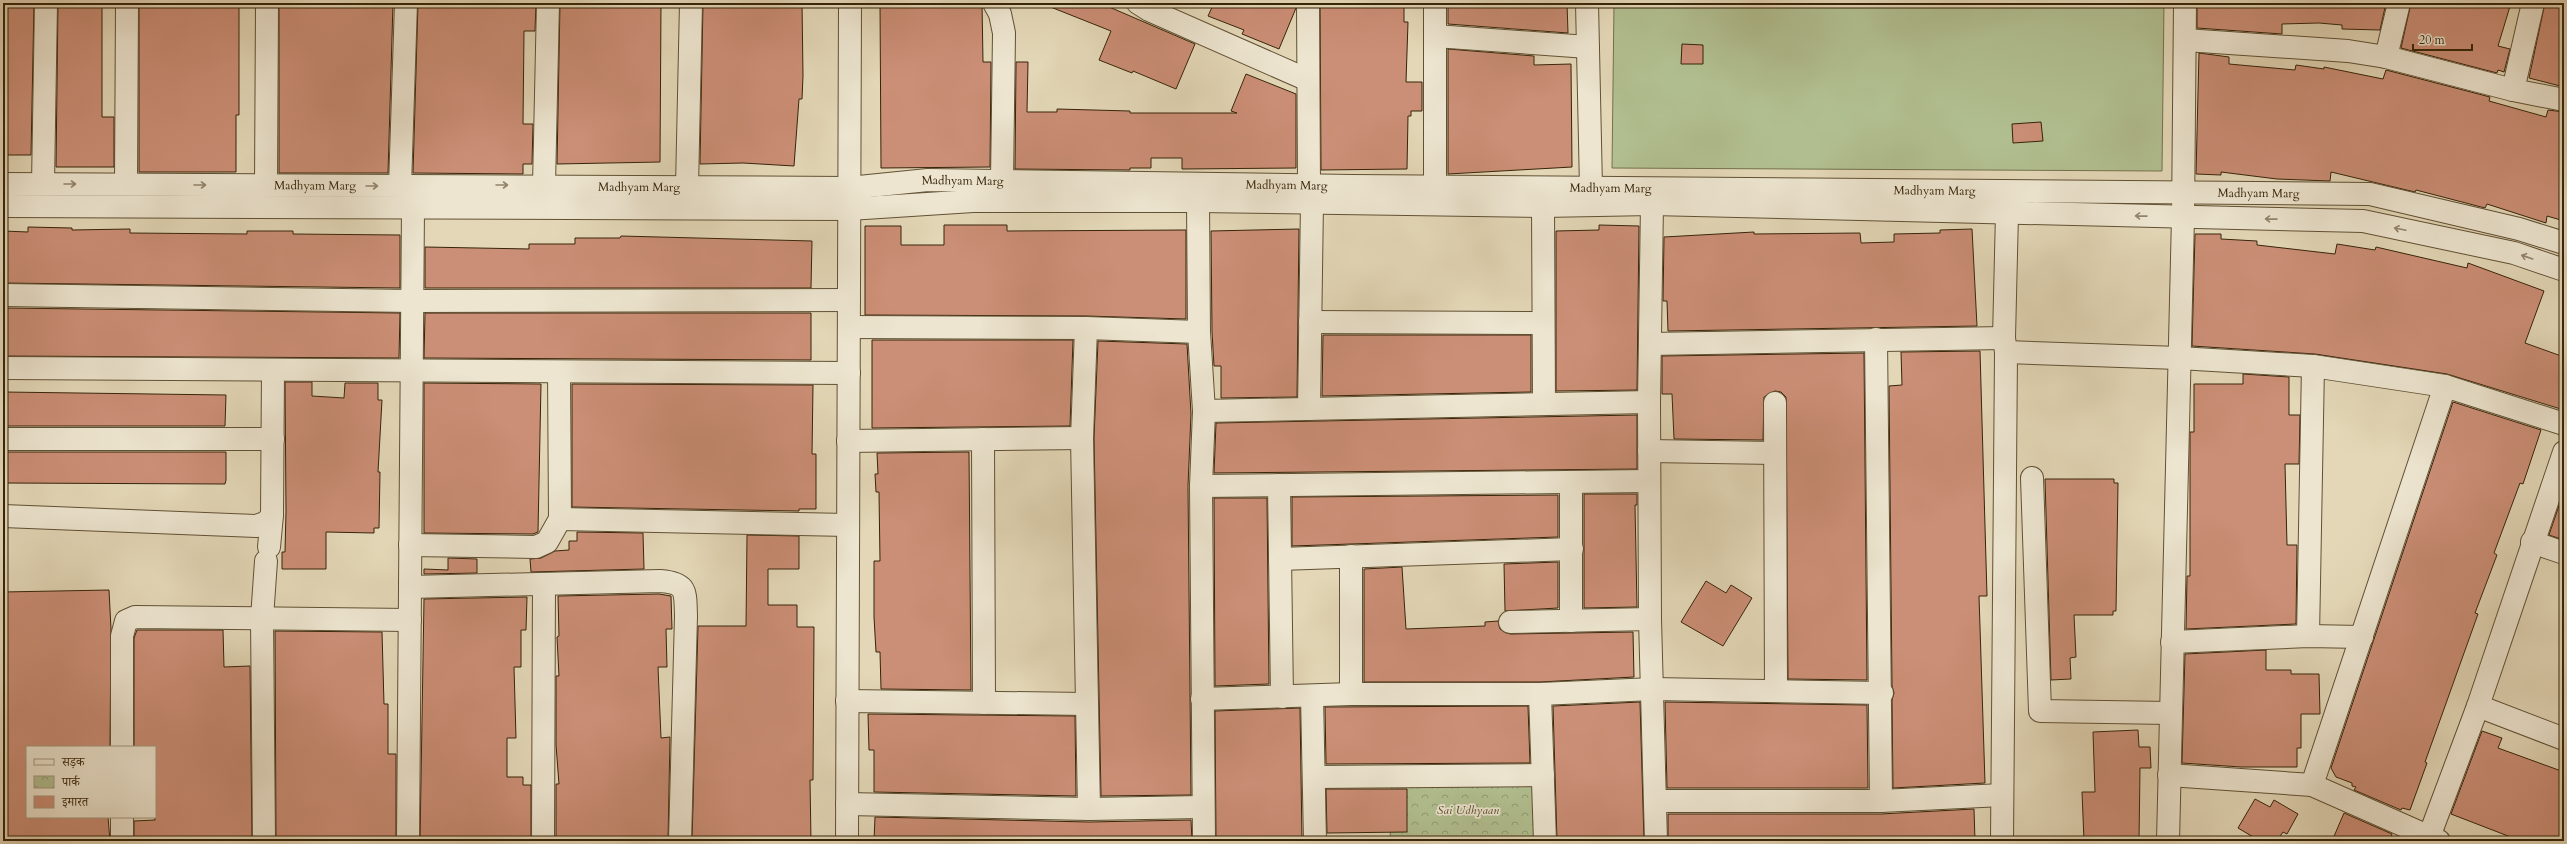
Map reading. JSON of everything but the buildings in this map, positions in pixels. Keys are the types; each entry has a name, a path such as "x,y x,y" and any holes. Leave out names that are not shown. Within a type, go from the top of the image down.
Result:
{"street":[{"path":"43,184 46,3"},
{"path":"126,184 127,3"},
{"path":"266,185 267,3"},
{"path":"400,186 406,3"},
{"path":"544,185 548,3"},
{"path":"687,187 691,3"},
{"path":"847,841 850,3"},
{"path":"994,3 1000,14 1004,33 1002,181"},
{"path":"1138,3 1149,10 1308,80"},
{"path":"1308,3 1310,194 1309,409"},
{"path":"1435,3 1435,185"},
{"path":"1587,3 1591,188"},
{"path":"2168,841 2179,358 2184,217 2185,3"},
{"path":"2386,57 2399,3"},
{"path":"2513,90 2533,3"},
{"path":"1435,36 1588,47"},
{"path":"2185,40 2348,51 2386,57 2513,90 2564,100"},
{"name":"Madhyam Marg","path":"3,184 400,186 544,185 849,188 928,180 1002,181 1310,194 1542,206 1652,204 2363,221 2514,253 2564,270"},
{"name":"Madhyam Marg","path":"3,206 413,206 849,209 973,201 1198,201 1435,185 1591,188 2370,194 2519,229 2564,243"},
{"path":"1198,201 1199,332 1204,411 1201,486 1202,807 1204,841"},
{"path":"1652,204 1649,481 1650,619 1656,841"},
{"path":"408,841 413,206"},
{"path":"1542,206 1544,403"},
{"path":"2002,841 2007,213"},
{"path":"3,295 412,301 849,300"},
{"path":"1310,322 1543,323"},
{"path":"849,327 1086,328 1199,332"},
{"path":"1086,328 1082,438 1089,810"},
{"path":"1650,344 1876,339 2005,345 2313,366 2445,386 2564,424"},
{"path":"1876,339 1882,693 1881,801"},
{"path":"2308,636 2313,366"},
{"path":"3,368 849,373"},
{"path":"264,841 262,618 272,515 273,370"},
{"path":"410,545 536,547 547,542 560,519 559,372"},
{"path":"2312,785 2445,386"},
{"path":"1204,411 1649,402"},
{"path":"1775,403 1776,691"},
{"path":"848,441 1082,438"},
{"path":"3,439 273,439"},
{"path":"984,439 984,703"},
{"path":"1649,451 1775,453"},
{"path":"2169,775 2312,785 2434,839 2532,542 2564,452"},
{"path":"2032,478 2040,711 2170,713"},
{"path":"1201,486 1649,481"},
{"path":"1571,483 1572,621"},
{"path":"1279,485 1282,697"},
{"path":"3,516 257,526 267,522 272,515"},
{"path":"560,519 848,525"},
{"path":"2532,542 2564,553"},
{"path":"1280,559 1572,549"},
{"path":"1351,556 1351,694"},
{"path":"410,588 660,581 674,582 682,586 685,593 686,616 680,841"},
{"path":"543,841 544,584"},
{"path":"122,746 122,636 126,621 135,616 410,620"},
{"path":"1510,622 1650,619"},
{"path":"2172,642 2308,636 2362,637"},
{"path":"1202,699 1351,694 1540,694 1653,689 1882,693"},
{"path":"1540,694 1545,841"},
{"path":"1312,696 1315,841"},
{"path":"847,702 1086,704"},
{"path":"2478,706 2564,739"},
{"path":"1314,777 1543,776"},
{"path":"1655,801 1881,801 2002,795"},
{"path":"847,804 1089,810 1202,807"},
{"path":"122,818 122,841"}],"green space":[{"path":"1614,3 2164,3 2162,171 1612,168"},
{"name":"Sai Udhyaan","path":"1392,779 1543,780 1545,841 1390,841"}]}
